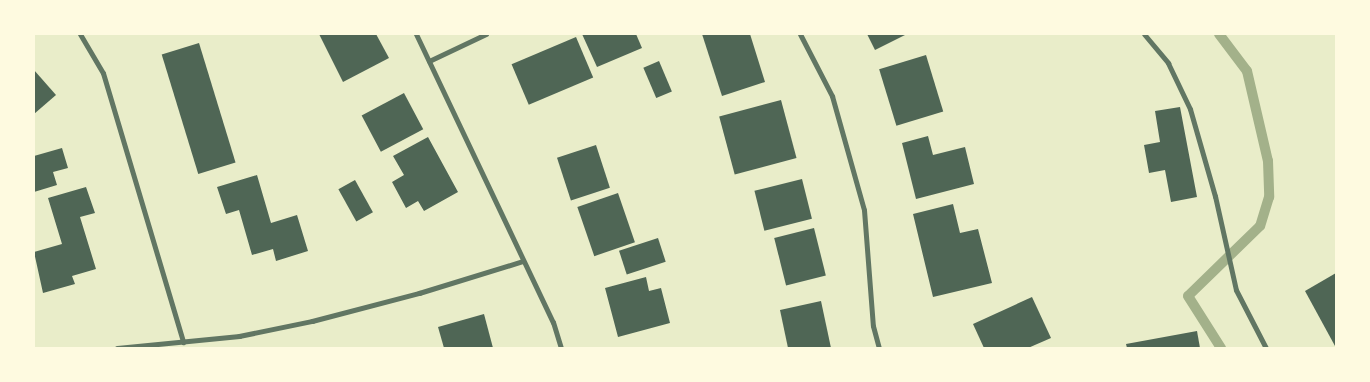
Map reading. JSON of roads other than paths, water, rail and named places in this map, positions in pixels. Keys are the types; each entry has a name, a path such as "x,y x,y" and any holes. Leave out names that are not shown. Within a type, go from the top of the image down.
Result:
{"street":[{"path":"80,34 103,73 183,342"},
{"path":"416,34 523,261 554,322 561,348"},
{"path":"429,61 486,34"},
{"path":"800,34 832,96 864,210 873,326 879,348"},
{"path":"1144,34 1168,64 1190,109 1215,196 1236,290 1266,348"},
{"path":"117,348 240,336 312,321 419,293 523,261"}],"waterway":[{"path":"1219,34 1247,71 1268,161 1269,197 1260,226 1188,296 1221,348"}]}
